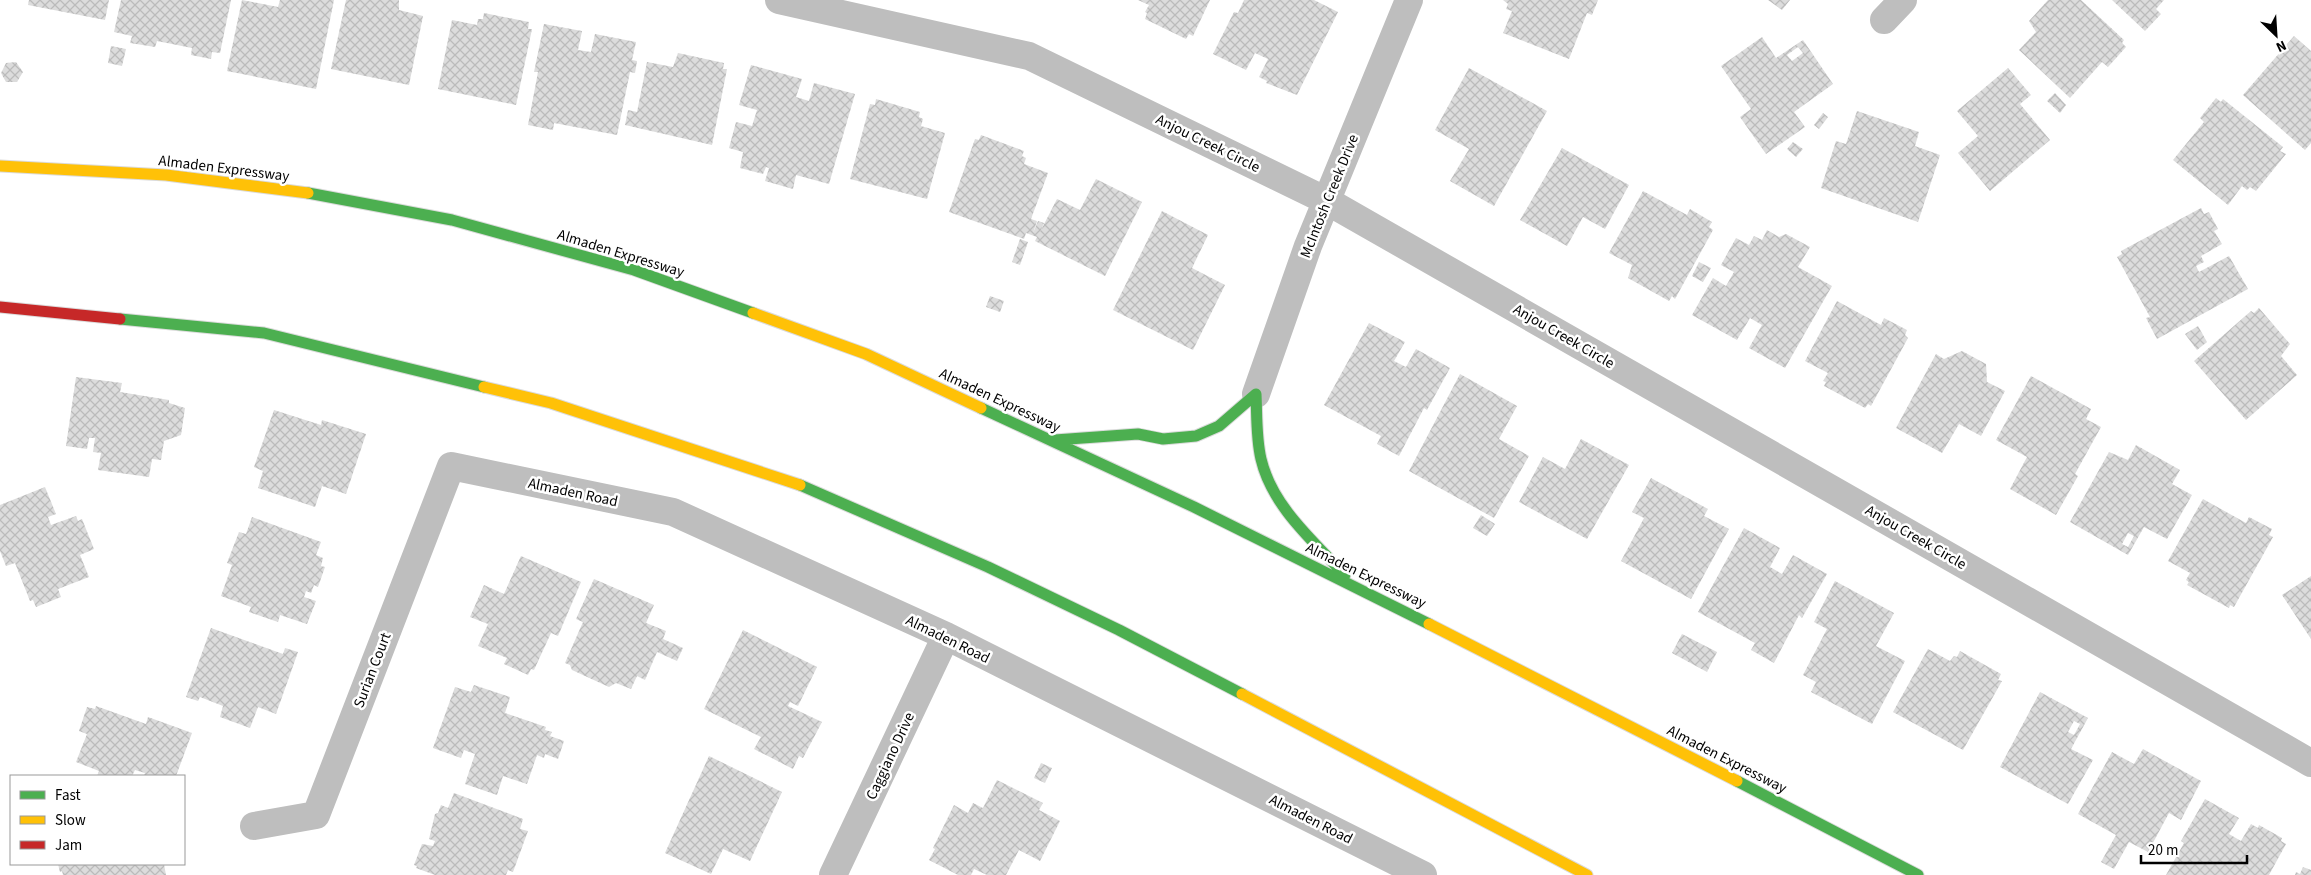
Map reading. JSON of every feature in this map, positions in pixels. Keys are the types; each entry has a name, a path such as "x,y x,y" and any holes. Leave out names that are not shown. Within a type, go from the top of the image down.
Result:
{"main road":[{"name":"Almaden Expressway","path":"0,166 166,175 303,192 452,220 634,270 866,354 1194,507 1356,587 1518,668 1918,875"},
{"path":"0,307 264,333 551,403 786,479 988,567 1119,630 1587,875"},
{"path":"1051,440 1138,434 1163,439 1196,436 1219,426 1256,394"},
{"path":"1256,394 1258,438 1263,465 1273,492 1286,511 1356,587"}],"street":[{"name":"Anjou Creek Circle","path":"779,0 1029,56 1327,201 2311,763"},
{"name":"McIntosh Creek Drive","path":"1256,394 1308,246 1409,0"},
{"path":"1884,20 1903,0"},
{"name":"Almaden Road","path":"451,466 673,512 946,636 1423,875"},
{"name":"Surian Court","path":"254,826 316,816 451,466"},
{"name":"Caggiano Drive","path":"833,875 946,636"}],"building":[{"path":"29,0 109,0 105,20 28,5"},
{"path":"121,0 231,0 220,53 212,52 211,59 191,55 192,48 157,41 155,47 130,43 132,36 114,32"},
{"path":"242,0 278,7 280,0 334,0 316,89 227,71"},
{"path":"346,0 399,0 399,10 423,16 409,85 331,69"},
{"path":"1138,0 1210,0 1193,36 1189,34 1186,39 1145,19 1147,13 1145,12 1149,5"},
{"path":"1244,0 1314,0 1338,12 1297,95 1266,83 1267,81 1259,77 1268,59 1255,53 1246,70 1213,54 1234,12 1238,13"},
{"path":"1503,0 1598,0 1592,15 1587,13 1569,59 1503,33 1512,11 1506,9 1508,4"},
{"path":"1768,0 1790,0 1782,10"},
{"path":"2048,0 2081,0 2124,40 2122,43 2126,47 2108,67 2102,62 2070,98 2019,50 2036,32 2029,21"},
{"path":"2112,0 2164,0 2156,9 2161,14 2145,31"},
{"path":"484,13 529,22 528,29 532,29 516,105 438,89 452,20 477,25 478,19 483,19"},
{"path":"544,24 582,31 578,50 591,52 595,34 636,42 632,60 637,61 635,73 630,72 617,135 554,123 553,130 528,125 538,72 534,72"},
{"path":"2294,36 2311,51 2311,143 2305,150 2243,95"},
{"path":"1762,37 1776,58 1803,40 1833,84 1794,112 1805,127 1766,154 1740,117 1751,109 1721,66","holes":["1798,47 1803,53 1792,61 1787,55"]},
{"path":"111,46 126,49 122,66 108,63"},
{"path":"678,53 724,63 723,69 727,69 712,145 625,125 628,110 637,112 647,62 673,67"},
{"path":"16,62 23,72 17,82 6,82 1,73 6,63"},
{"path":"751,65 802,79 796,97 809,101 814,83 855,94 829,184 796,175 793,189 765,181 769,168 766,167 763,174 740,168 743,152 729,148 736,122 752,126 757,110 739,105"},
{"path":"1469,68 1547,111 1494,206 1450,181 1469,149 1435,130"},
{"path":"2008,68 2031,95 2020,104 2050,140 1990,191 1958,153 1978,136 1957,111"},
{"path":"2055,93 2066,105 2060,113 2047,101"},
{"path":"2216,98 2221,102 2223,99 2283,147 2280,151 2286,154 2256,191 2250,187 2247,190 2242,186 2228,205 2173,160 2204,122 2200,118"},
{"path":"876,99 920,112 919,117 923,119 921,126 945,133 927,199 850,179 870,104 875,105"},
{"path":"1857,111 1919,132 1915,146 1940,155 1918,222 1821,188 1836,141 1846,144"},
{"path":"1823,113 1828,117 1819,129 1814,125"},
{"path":"981,135 1024,151 1022,156 1026,158 1024,164 1048,173 1031,219 1037,221 1033,233 1038,221 1044,223 1040,232 1057,199 1080,210 1096,179 1142,202 1105,276 1035,241 1037,237 1026,233 1024,239 949,212 975,139 979,140"},
{"path":"1793,142 1803,149 1796,157 1787,149"},
{"path":"1562,148 1629,185 1605,229 1583,217 1567,246 1520,220"},
{"path":"1643,191 1687,215 1690,209 1712,222 1709,227 1713,230 1675,299 1672,296 1669,301 1628,278 1632,265 1609,253"},
{"path":"2201,208 2204,214 2209,212 2218,229 2214,231 2222,244 2201,256 2204,262 2196,266 2199,272 2229,256 2248,289 2157,339 2146,318 2150,317 2117,257 2122,254 2121,251"},
{"path":"1162,211 1208,235 1192,268 1225,285 1193,350 1113,310"},
{"path":"1767,230 1779,237 1786,234 1810,247 1798,267 1832,286 1785,368 1749,348 1762,325 1750,318 1737,340 1692,315 1713,278 1726,286 1734,272 1721,265 1736,238 1749,245 1754,236 1762,240"},
{"path":"1020,239 1028,242 1020,265 1012,262"},
{"path":"1699,262 1711,268 1703,282 1692,276"},
{"path":"990,296 1004,301 1000,312 986,307"},
{"path":"1837,301 1881,325 1884,318 1907,330 1905,335 1908,338 1871,406 1868,404 1865,408 1824,386 1826,382 1823,381 1828,373 1805,361"},
{"path":"2259,308 2290,344 2281,356 2297,375 2246,420 2194,361 2251,311 2254,313"},
{"path":"1369,323 1405,342 1394,361 1406,367 1416,349 1450,368 1427,410 1424,408 1399,456 1377,444 1381,436 1324,405"},
{"path":"2198,326 2207,342 2197,350 2185,334"},
{"path":"1962,351 1986,364 1987,382 2005,391 1981,436 1959,424 1942,453 1896,428 1936,354 1944,359"},
{"path":"1460,374 1517,406 1499,439 1529,456 1494,518 1409,471"},
{"path":"2031,376 2091,409 2086,419 2101,427 2075,474 2078,476 2056,515 2010,489 2027,457 1996,440"},
{"path":"76,377 122,383 120,392 169,400 169,403 185,408 181,435 164,441 161,460 152,459 149,477 98,470 101,453 93,452 95,438 89,438 87,449 66,446"},
{"path":"274,410 321,425 322,420 366,434 346,494 322,486 315,507 258,488 263,471 254,467"},
{"path":"1581,439 1629,465 1587,539 1519,502 1543,457 1565,469"},
{"path":"2136,445 2180,470 2172,484 2192,495 2167,539 2144,527 2128,555 2070,522 2109,452 2128,460","holes":["2128,533 2134,536 2128,547 2122,544"]},
{"path":"1651,478 1708,509 1704,516 1729,529 1691,599 1621,561 1644,518 1632,512"},
{"path":"45,487 56,514 48,517 51,525 76,516 78,521 82,519 94,549 80,555 89,577 58,589 61,597 36,607 33,600 30,601 15,563 6,566 0,551 0,505"},
{"path":"2203,499 2246,523 2249,517 2272,529 2269,535 2273,537 2234,607 2230,605 2229,608 2187,585 2189,582 2186,580 2190,573 2168,561"},
{"path":"1481,515 1495,524 1487,536 1473,528"},
{"path":"252,517 321,542 316,555 323,558 321,566 325,567 318,587 314,585 311,593 306,591 304,597 316,601 307,624 280,615 278,622 249,612 251,607 221,596 232,565 227,563 239,532 246,534"},
{"path":"1744,528 1780,548 1770,567 1782,574 1793,555 1827,574 1802,618 1799,615 1774,663 1751,650 1755,643 1698,612"},
{"path":"521,556 581,582 558,636 551,633 534,670 531,669 528,675 504,664 507,658 478,646 488,624 470,617 484,585 504,594"},
{"path":"2311,576 2311,639 2282,595"},
{"path":"594,579 654,605 646,623 666,631 663,639 683,648 677,661 657,652 645,680 637,676 631,689 616,683 609,687 572,670 570,665 565,663 583,622 576,619"},
{"path":"1835,581 1894,613 1876,646 1905,661 1872,724 1811,692 1816,682 1803,675 1827,629 1814,622"},
{"path":"211,628 283,654 285,648 298,652 276,714 258,707 250,728 220,717 223,706 200,697 198,701 186,697"},
{"path":"743,630 817,667 798,706 790,702 788,706 822,722 803,758 799,756 793,769 754,749 761,737 704,709"},
{"path":"1682,634 1717,652 1707,672 1672,653"},
{"path":"1928,649 1950,661 1954,656 1957,657 1960,651 2001,674 1998,680 2002,681 1963,750 1893,712"},
{"path":"474,685 510,697 505,713 546,727 545,730 552,732 550,736 564,741 558,759 545,754 544,758 537,755 527,784 503,776 497,795 465,784 475,754 464,750 461,758 433,748 455,687 471,692"},
{"path":"2040,692 2088,718 2071,749 2093,760 2068,804 2000,767","holes":["2074,721 2080,724 2074,735 2068,732"]},
{"path":"96,706 146,724 148,717 192,733 176,775 144,775 145,773 135,770 132,775 97,775 99,771 76,762 87,734 79,731 87,707 95,709"},
{"path":"2143,749 2201,781 2181,820 2169,813 2148,852 2129,842 2114,869 2101,862 2116,835 2078,814 2112,752 2134,764"},
{"path":"709,756 782,792 750,861 723,849 711,874 665,853"},
{"path":"1041,763 1052,768 1045,783 1034,778"},
{"path":"997,780 1043,803 1039,810 1060,821 1040,861 1019,850 1006,875 987,875 974,869 971,875 958,875 929,860 954,805 968,813 973,803 983,808"},
{"path":"454,793 523,819 520,829 528,831 513,872 508,870 506,875 435,875 416,868 417,866 414,865 422,844 433,846 435,841 429,839 435,814 438,813 441,805 448,808"},
{"path":"2205,799 2239,818 2229,834 2241,841 2251,824 2258,828 2259,825 2282,838 2281,841 2286,844 2269,875 2166,875 2184,843 2181,841"},
{"path":"58,865 164,865 166,875 63,875 62,871 60,872"},
{"path":"2303,867 2311,870 2311,875 2295,875 2296,872 2300,874"}],"traffic: fast":[{"path":"308,193 452,220 634,270 753,313"},
{"path":"120,319 264,333 484,387"},
{"path":"1256,394 1259,451 1266,476 1274,492 1295,522 1345,575"},
{"path":"1055,440 1138,434 1163,439 1196,436 1219,426 1256,394"},
{"path":"981,408 1194,507 1429,624"},
{"path":"800,485 988,567 1119,630 1242,694"},
{"path":"1737,781 1918,875"}],"traffic: slow":[{"path":"0,166 166,175 308,193"},
{"path":"753,313 866,354 981,408"},
{"path":"484,387 551,403 800,485"},
{"path":"1429,624 1737,781"},
{"path":"1242,694 1587,875"}],"traffic: jam":[{"path":"0,307 120,319"}]}
